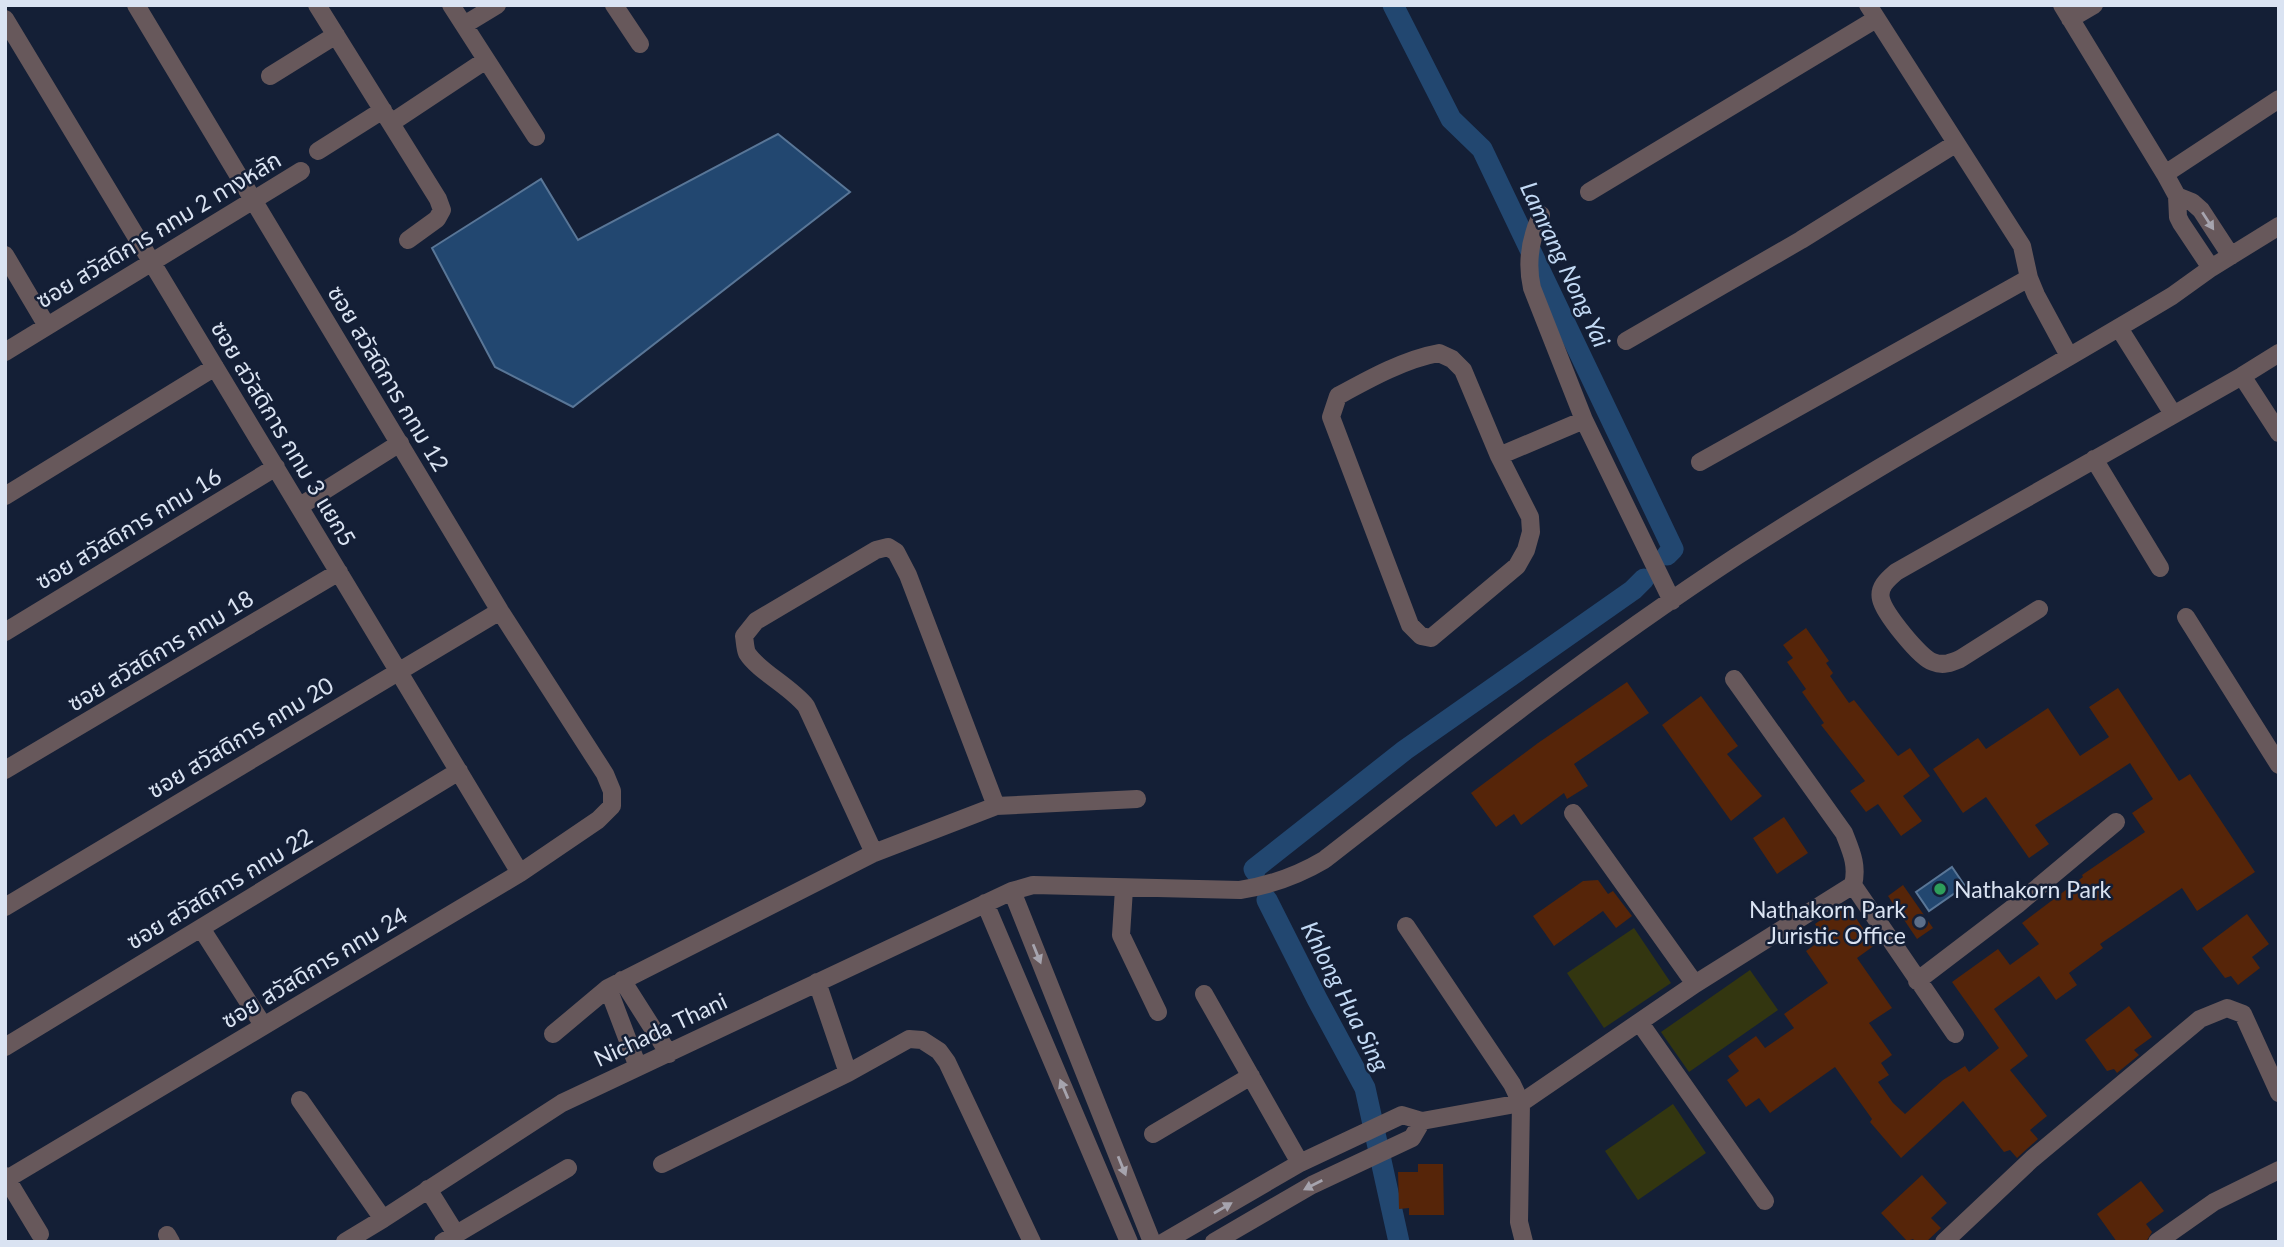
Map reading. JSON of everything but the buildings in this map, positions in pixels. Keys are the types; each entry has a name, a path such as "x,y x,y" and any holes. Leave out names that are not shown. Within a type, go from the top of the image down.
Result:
{"street":[{"name":"ซอย สวัสดิการ กทม 12","path":"136,5 500,611 605,774"},
{"path":"317,5 438,199 442,210 437,219 408,240"},
{"path":"451,5 536,137"},
{"path":"464,25 497,5"},
{"path":"614,5 640,44"},
{"path":"2094,5 2066,12 2165,174 2177,196 2178,217 2211,268"},
{"path":"1589,192 1872,12 2022,246 2036,295 2069,356"},
{"name":"ซอย สวัสดิการ กทม 3 แยก5","path":"5,19 520,873"},
{"path":"270,76 336,36"},
{"path":"318,151 387,117 486,61"},
{"path":"2165,174 2279,99"},
{"path":"1626,341 1801,240 1955,144"},
{"name":"ซอย สวัสดิการ กทม 2 ทางหลัก","path":"5,352 301,171"},
{"path":"2177,196 2192,202 2201,210 2231,256"},
{"path":"1537,222 1527,268 1532,288 1584,420 1672,601"},
{"name":"Nichada Thani","path":"345,1242 562,1103 1012,891 1033,885 1240,890 1266,886 1298,876 1324,860 1476,742 1737,556 1846,488 2172,296 2279,226"},
{"path":"5,255 47,326"},
{"path":"1700,462 2029,278"},
{"path":"2119,328 2173,414"},
{"path":"2039,609 1960,659 1948,664 1937,664 1925,659 1887,612 1880,597 1883,583 1896,572 2242,376 2279,352"},
{"path":"1440,354 1452,359 1463,370 1499,456 1530,517 1531,532 1526,550 1517,566 1444,628 1431,638 1421,636 1410,625 1331,417 1338,396 1423,356 1440,354"},
{"path":"5,496 215,367"},
{"path":"2242,376 2279,433"},
{"path":"1499,456 1584,420"},
{"path":"300,506 400,443"},
{"path":"2094,459 2160,568"},
{"name":"ซอย สวัสดิการ กทม 16","path":"5,632 276,467"},
{"path":"874,853 806,706 796,694 755,662 746,651 744,636 756,621 876,550 888,547 896,552 908,575 996,806"},
{"name":"ซอย สวัสดิการ กทม 18","path":"5,770 339,572"},
{"name":"ซอย สวัสดิการ กทม 20","path":"5,907 500,611"},
{"path":"2186,617 2279,765"},
{"path":"1164,1242 1300,1163 1402,1115 1422,1121 1521,1102 1695,985 1853,885 1857,872 1854,856 1844,833 1734,679"},
{"name":"ซอย สวัสดิการ กทม 22","path":"5,1047 459,771"},
{"name":"ซอย สวัสดิการ กทม 24","path":"6,1178 520,873 598,820 612,806 612,791 605,774"},
{"path":"553,1034 615,984 874,853 996,806 1137,799"},
{"path":"1573,813 1695,985"},
{"path":"1917,981 2018,904 2116,822"},
{"path":"1853,885 1955,1034"},
{"path":"1124,889 1121,935 1158,1012"},
{"path":"1012,891 1152,1242"},
{"path":"985,903 1129,1242"},
{"path":"1406,926 1512,1084 1521,1102 1519,1222 1524,1242"},
{"path":"201,928 263,1025"},
{"path":"817,982 848,1073"},
{"path":"615,984 669,1054"},
{"path":"615,984 638,1067"},
{"path":"1204,994 1300,1163"},
{"path":"1944,1242 2032,1160 2200,1019 2227,1008 2243,1014 2279,1093"},
{"path":"1640,1023 1765,1201"},
{"path":"662,1164 848,1073 909,1040 922,1040 939,1051 947,1062 1032,1242"},
{"path":"1153,1134 1251,1076"},
{"path":"300,1100 383,1219"},
{"path":"1214,1242 1312,1185 1412,1138 1422,1121"},
{"path":"428,1189 449,1238 568,1168"},
{"path":"2157,1242 2214,1202 2279,1170"},
{"path":"6,1178 40,1234"}],"green space":[{"path":"1634,928 1671,983 1604,1028 1567,973"},
{"path":"1750,970 1778,1010 1689,1072 1661,1032"},
{"path":"1673,1104 1706,1153 1638,1200 1605,1151"}],"water":[{"path":"778,134 850,192 573,407 495,367 432,248 541,179 578,240"},
{"name":"Nathakorn Park","path":"1952,867 1965,886 1929,911 1916,892"}],"waterway":[{"name":"Lamrang Nong Yai","path":"1393,5 1451,119 1482,149 1673,549 1667,555"},
{"name":"Lamrang Nong Yai","path":"1255,871 1254,869 1405,750 1633,590 1644,579"},
{"name":"Khlong Hua Sing","path":"1267,900 1365,1088 1399,1242"}],"place":[{"name":"Nathakorn Park","path":"1940,889"},
{"name":"Nathakorn Park Juristic Office","path":"1920,922"}]}
